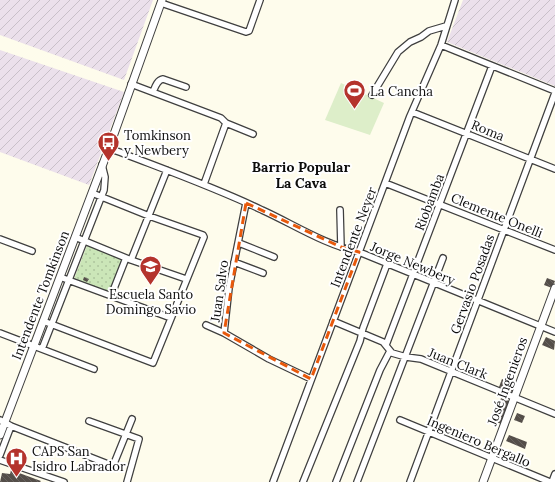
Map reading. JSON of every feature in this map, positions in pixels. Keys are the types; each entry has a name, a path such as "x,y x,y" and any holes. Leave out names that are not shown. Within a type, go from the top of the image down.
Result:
{"street":[{"path":"161,2 246,32 249,31 260,0"},
{"name":"Intendente Neyer","path":"273,482 412,112 441,45 455,0"},
{"name":"Intendente Tomkinson","path":"0,435 109,148 161,2"},
{"path":"372,95 398,52 410,42 421,37 430,30 446,26"},
{"path":"441,45 555,92"},
{"name":"Riobamba","path":"386,345 492,66"},
{"path":"153,92 160,79 186,87"},
{"path":"131,84 221,118 226,123 253,134"},
{"name":"Gervasio Posadas","path":"410,482 555,92"},
{"name":"Roma","path":"412,112 555,169"},
{"path":"204,184 226,123"},
{"name":"Jorge Newbery","path":"109,148 204,184 341,248 359,252 412,275 555,332"},
{"name":"Intendente Tomkinson","path":"42,349 101,197 105,183 102,164"},
{"path":"111,296 149,216 167,170"},
{"name":"Clemente Onelli","path":"385,183 555,250"},
{"path":"43,321 153,363 204,236 92,193"},
{"name":"Juan Salvo","path":"246,203 234,262 224,333 269,359 311,379"},
{"path":"340,210 341,248"},
{"path":"75,237 129,259 186,279"},
{"path":"0,239 32,251"},
{"path":"239,243 274,256"},
{"path":"357,482 406,357 442,258"},
{"path":"234,262 263,273"},
{"path":"303,482 362,334 387,264"},
{"path":"60,277 171,318"},
{"name":"José Ingenieros","path":"483,482 555,288"},
{"path":"333,321 386,345 390,351 380,370 336,482"},
{"path":"206,325 224,333"},
{"path":"0,333 94,368"},
{"name":"Juan Clark","path":"390,351 406,357 421,359 555,414"},
{"path":"5,423 112,466 132,419"},
{"name":"Ingeniero Bergallo","path":"400,420 551,482"},
{"path":"89,421 138,437 140,440 127,482"},
{"name":"Intendente Tomkinson","path":"0,455 5,423"},
{"path":"0,460 64,482"},
{"path":"551,482 555,474"}],"highlighted area":[{"path":"246,203 341,247 359,252 311,379 224,333"}],"shaded area":[{"path":"0,0 153,0 124,80 0,35"},
{"path":"463,0 555,0 555,86 447,42"},
{"path":"0,50 124,92 89,185 0,152"}],"green space":[{"name":"La Cancha","path":"341,83 384,103 370,135 325,120"},
{"path":"88,243 128,259 114,294 74,279"}],"building":[{"path":"84,277 89,279 87,282 83,280"},
{"path":"547,278 555,281 552,288 544,285"},
{"path":"546,337 555,341 554,350 542,345"},
{"path":"502,379 510,382 511,380 517,383 514,391 512,392 499,387"},
{"path":"501,398 509,401 510,404 502,424 492,421 500,405"},
{"path":"517,413 525,416 522,423 514,420"},
{"path":"509,435 527,442 525,449 506,441"},
{"name":"CAPS San Isidro Labrador","path":"11,470 41,481 0,482 2,473 10,474"}],"place":[{"name":"La Cancha","path":"354,110"},
{"name":"Tomkinson y Newbery","path":"109,162"},
{"name":"Escuela Santo Domingo Savio","path":"151,286"},
{"name":"CAPS San Isidro Labrador","path":"16,478"}],"district":[{"name":"Barrio Popular La Cava","path":"301,176"}]}
